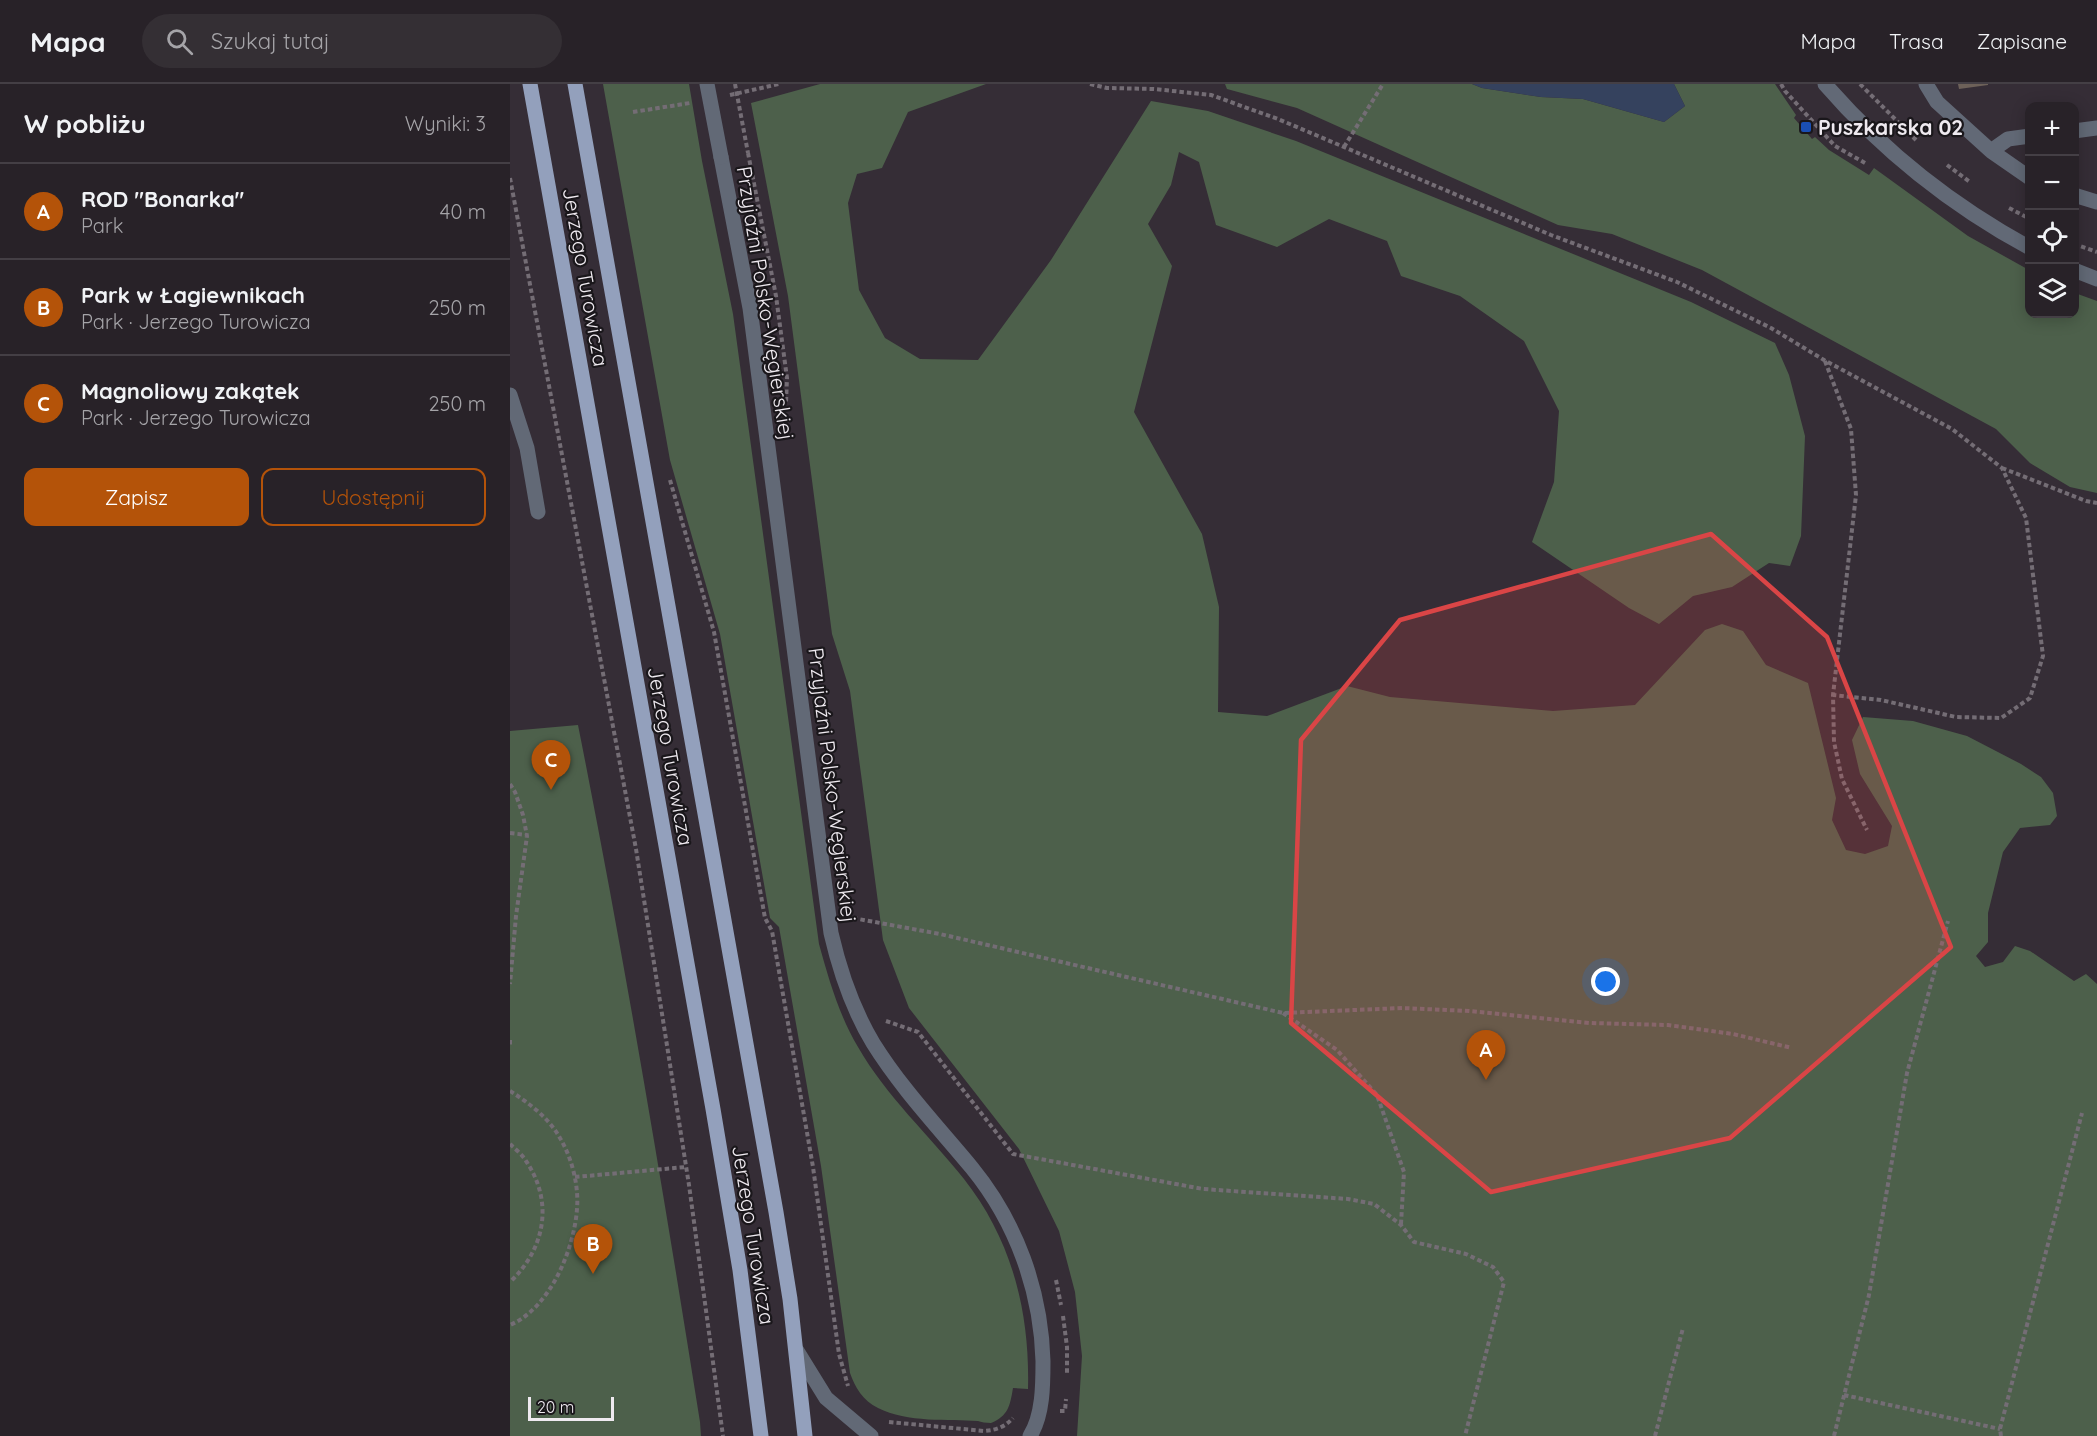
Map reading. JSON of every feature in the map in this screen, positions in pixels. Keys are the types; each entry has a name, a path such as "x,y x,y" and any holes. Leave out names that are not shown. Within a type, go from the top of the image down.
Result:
{"main road":[{"name":"Jerzego Turowicza","path":"530,84 740,1270 761,1436"},
{"name":"Jerzego Turowicza","path":"575,84 755,1091 790,1299 805,1436"}],"street":[{"name":"Przyjaźni Polsko-Węgierskiej","path":"707,84 750,308 831,933 838,963 856,1012 873,1043 893,1072 988,1190 1009,1225 1022,1254 1034,1291 1043,1351 1041,1399 1037,1421 1030,1436"},
{"path":"1825,84 1859,123 1905,164 1969,212 2025,245"},
{"path":"1926,84 1937,102 1991,151 2025,175"},
{"path":"2079,130 2097,128"},
{"path":"1991,151 2008,139 2025,137"},
{"path":"2079,197 2097,202"},
{"path":"2079,272 2097,279"},
{"path":"510,395 527,448 538,512"},
{"path":"797,1351 826,1398 871,1436"}],"path":[{"path":"735,84 776,296 787,378 786,404"},
{"path":"1090,84 1107,88 1155,89 1211,95 1278,118 1551,235 1677,282 1771,328 1824,360 1952,429 2002,468 2086,501 2097,503"},
{"path":"1344,147 1383,84"},
{"path":"1781,84 1835,146 1865,164"},
{"path":"1860,84 1917,141"},
{"path":"1941,161 1976,187"},
{"path":"510,178 636,849 686,1167 723,1436"},
{"path":"2003,204 2025,216"},
{"path":"2079,246 2097,252"},
{"path":"1824,360 1851,429 1856,495 1833,695 1834,742 1842,779 1867,830"},
{"path":"1833,695 1881,700 1956,717 2001,718 2030,698 2043,656 2026,518 2002,468"},
{"path":"670,478 714,632 765,918 772,931 813,1167 839,1354 849,1389"},
{"path":"510,784 523,815 527,836 510,984"},
{"path":"510,833 527,836"},
{"path":"851,907 855,929"},
{"path":"853,918 940,934 1283,1013 1402,1008 1468,1011 1589,1023 1668,1025 1732,1034 1792,1048"},
{"path":"1834,1436 1869,1294 1907,1073 1947,921"},
{"path":"1283,1013 1337,1050 1377,1095 1404,1172 1401,1224"},
{"path":"883,1015 890,1028"},
{"path":"886,1021 918,1032 1013,1154 1203,1189 1348,1199 1374,1204 1401,1224 1414,1242 1466,1254 1493,1267 1504,1282 1465,1436"},
{"path":"510,1040 510,1045"},
{"path":"510,1091 534,1107 560,1137 575,1177 577,1208 575,1224 562,1267 545,1296 518,1322 510,1325"},
{"path":"2001,1436 2000,1430 2082,1113"},
{"path":"510,1144 526,1160 540,1189 543,1209 540,1237 530,1260 510,1282"},
{"path":"575,1177 686,1167"},
{"path":"1054,1274 1060,1294 1065,1329 1067,1378"},
{"path":"1655,1436 1683,1328"},
{"path":"1056,1410 1065,1410 1066,1389"},
{"path":"1844,1395 2000,1430"},
{"path":"881,1418 889,1422 984,1431 996,1430 1005,1426 1017,1410"},
{"path":"889,1422 889,1428"}],"highlighted area":[{"path":"1711,534 1827,637 1951,947 1730,1138 1491,1192 1291,1023 1301,740 1400,620"}],"green space":[{"path":"603,84 689,84 733,314 819,944 840,1010 858,1047 881,1082 951,1163 981,1202 1006,1252 1015,1278 1026,1332 1028,1389 1013,1388 1005,1414 991,1423 915,1418 889,1413 864,1398 850,1373 821,1166 779,927 770,918 720,634 670,460"},
{"path":"820,84 986,84 908,112 882,168 857,174 848,203 859,290 885,338 920,359 978,360 1051,260 1151,101 1208,111 1296,141 1691,302 1775,343 1789,375 1805,436 1801,536 1790,566 1769,563 1732,587 1693,596 1659,624 1629,608 1532,542 1554,482 1559,411 1524,341 1460,296 1401,276 1387,241 1329,219 1277,247 1216,225 1199,162 1179,152 1171,185 1148,224 1172,266 1134,412 1202,534 1219,607 1218,712 1267,716 1347,686 1390,697 1553,711 1635,705 1705,630 1722,624 1743,631 1766,665 1808,683 1836,798 1832,820 1846,850 1865,854 1888,846 1892,826 1860,774 1852,740 1863,717 1913,721 1967,736 2041,777 2053,793 2057,816 2050,825 2020,828 2003,852 1988,913 1988,942 1976,956 1985,967 2003,962 2015,946 2030,951 2074,981 2086,974 2097,984 2097,1436 1077,1436 1082,1356 1075,1292 1059,1231 1019,1149 909,1008 883,940 850,691 832,634 788,296 751,103"},
{"path":"1225,84 1472,84 1482,88 1541,97 1583,99 1664,122 1685,106 1674,84 1775,84 1796,115 1794,118 1812,139 1815,137 1829,150 1869,175 1874,168 1968,236 2025,268 2025,318 2079,318 2079,294 2097,301 2097,493 2070,487 2030,463 1996,429 1702,270 1612,234 1558,225 1297,108 1227,89"},
{"path":"578,725 642,1073 701,1436 510,1436 510,731"}],"water":[{"path":"1472,84 1674,84 1685,106 1664,122 1583,99 1541,97 1482,88"}],"building":[{"path":"1958,84 1988,84 1988,85 1959,89"}],"place":[{"name":"Puszkarska 02","path":"1806,127"},
{"name":"Magnoliowy zakątek","path":"551,790"},
{"name":"ROD \"Bonarka\"","path":"1486,1080"},
{"name":"Park w Łagiewnikach","path":"593,1274"}]}
